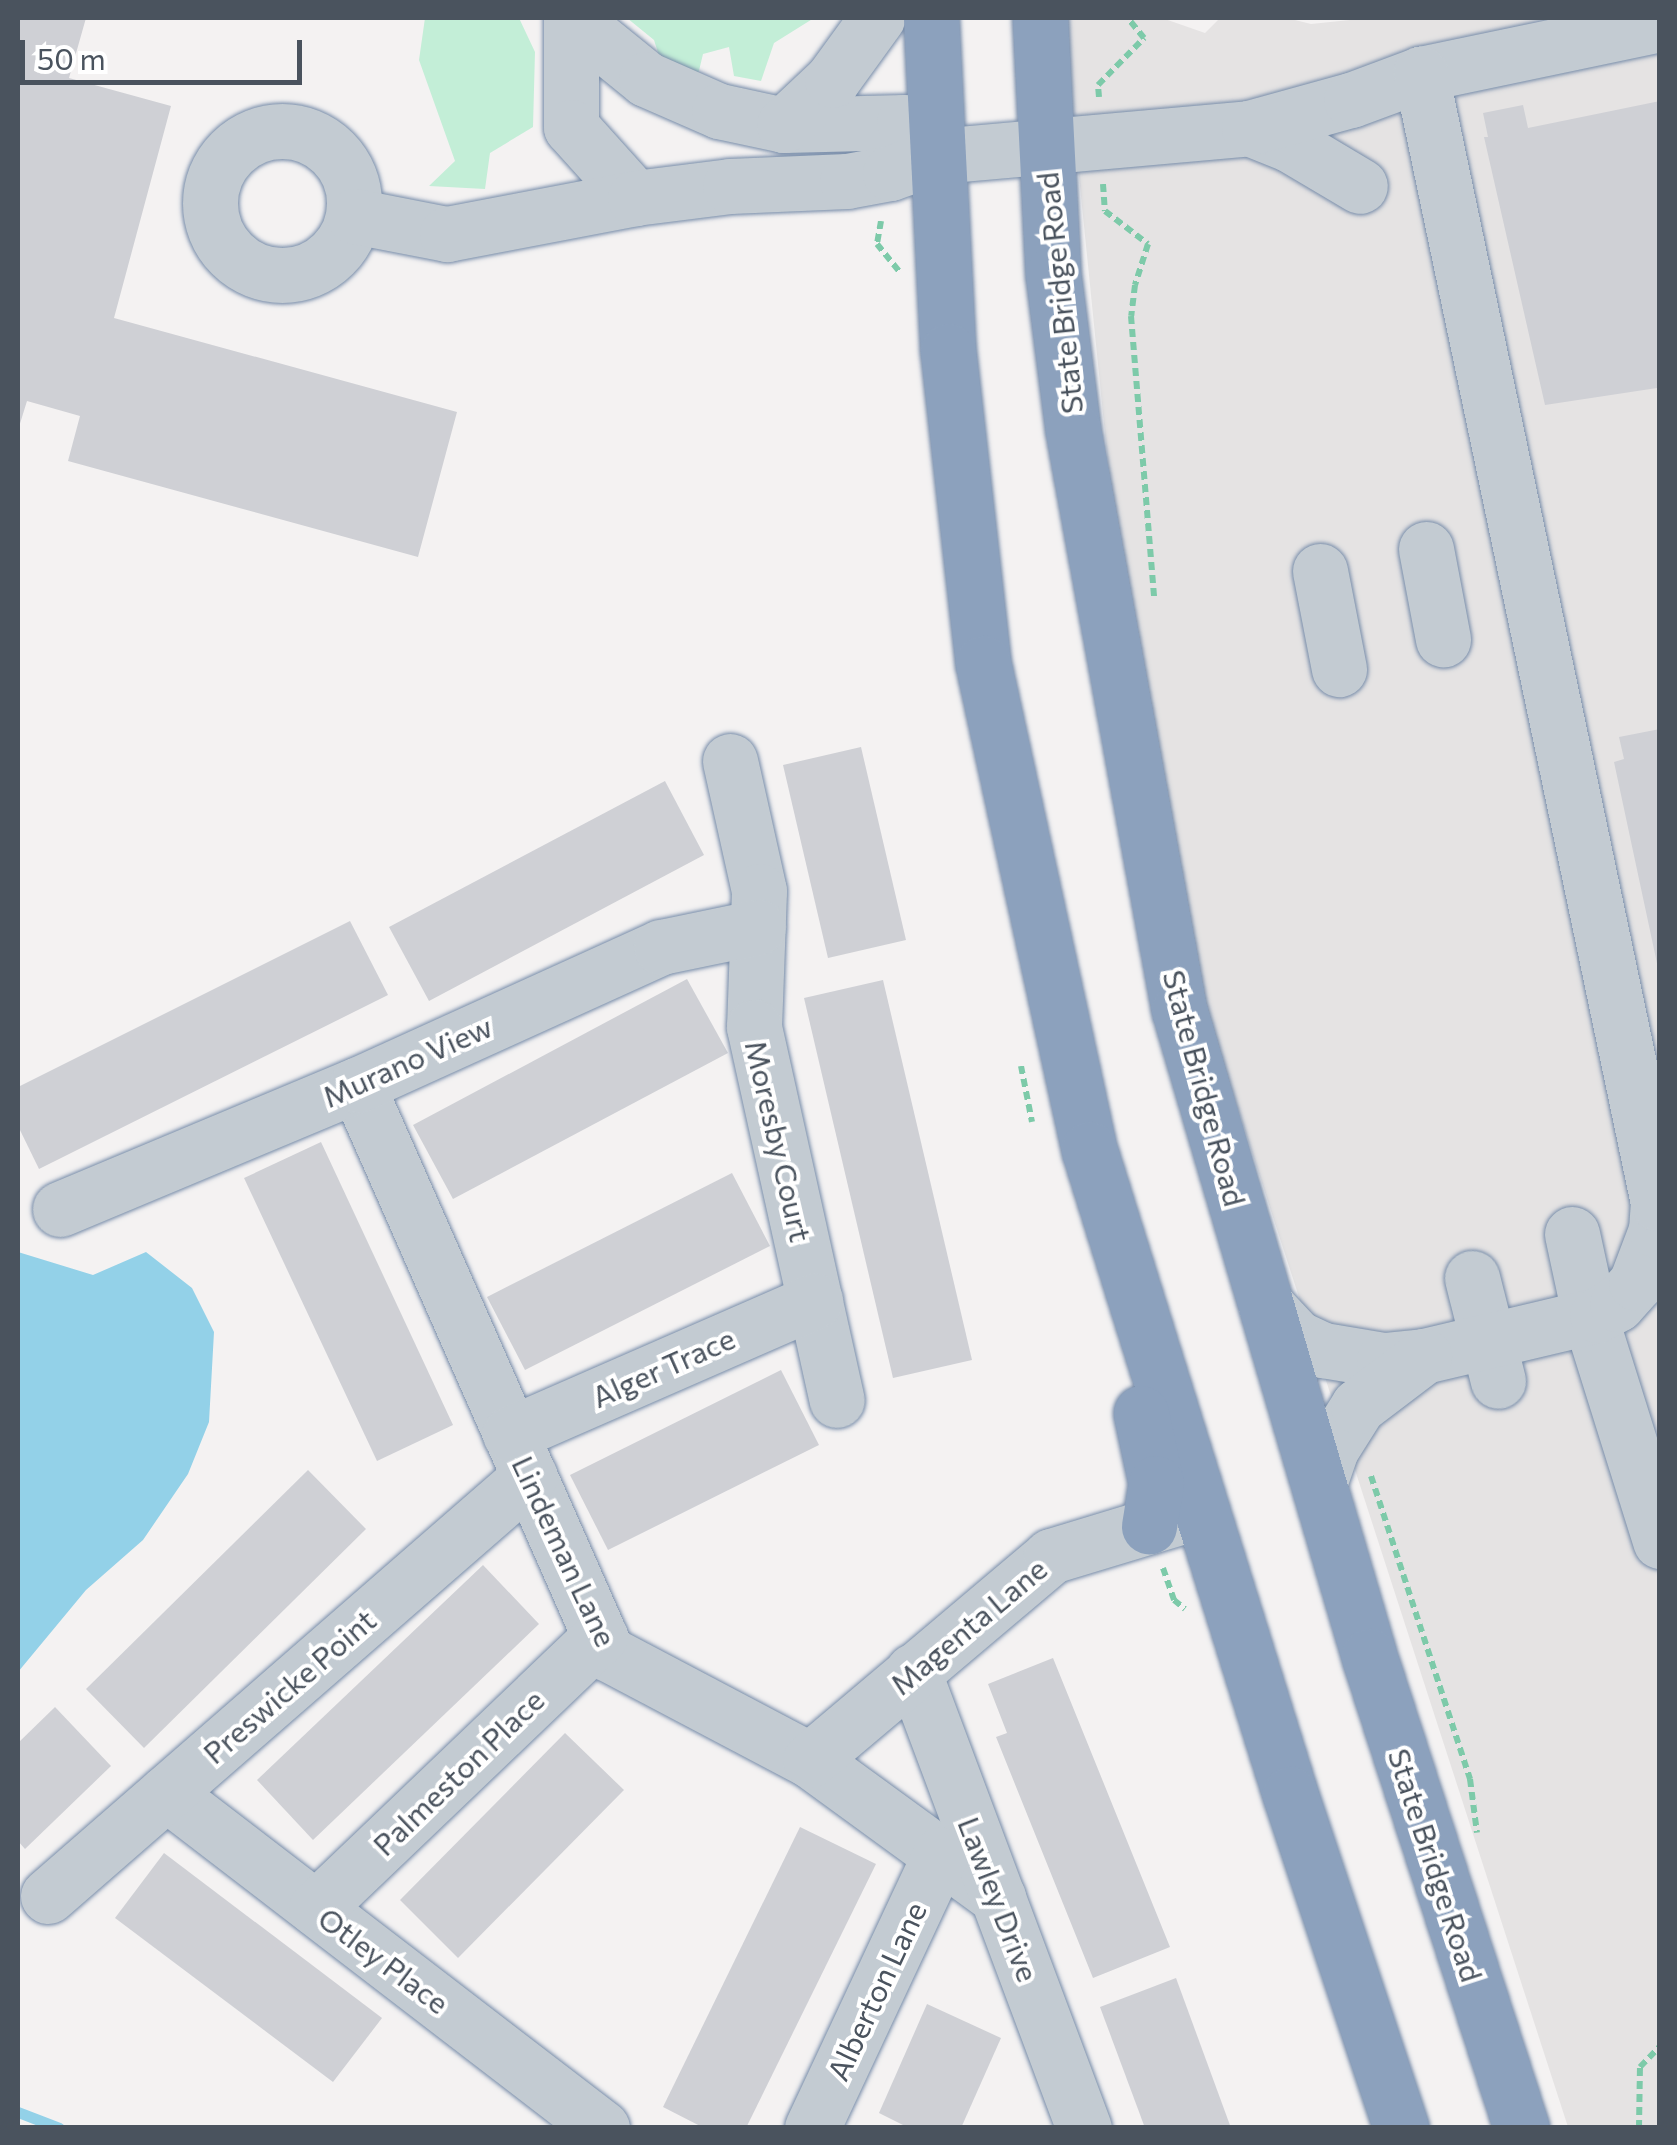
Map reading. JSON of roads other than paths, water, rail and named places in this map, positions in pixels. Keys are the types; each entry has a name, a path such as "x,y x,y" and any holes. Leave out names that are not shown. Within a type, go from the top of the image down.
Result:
{"highway":[{"path":"931,18 948,351 982,664 1089,1149 1290,1794 1401,2128"},
{"name":"State Bridge Road","path":"1040,18 1053,274 1073,430 1179,1009 1374,1674 1521,2128"},
{"path":"1089,1149 1079,1164 1077,1212 1151,1442 1156,1483 1149,1526"}],"street":[{"path":"571,18 646,79 719,111 784,125 904,122 938,156"},
{"path":"571,18 571,127 635,198"},
{"path":"784,125 832,80 877,18"},
{"path":"354,216 448,234 635,198 730,186 847,181 890,173 938,156 1249,128 1351,100 1422,74 1660,24"},
{"path":"1266,1305 1297,1338 1323,1350 1369,1360 1424,1356 1492,1361 1617,1304 1650,1257 1658,1203 1422,74"},
{"path":"1249,128 1290,145 1360,186 1351,100"},
{"path":"1426,549 1443,640"},
{"path":"1320,571 1339,669"},
{"name":"Moresby Court","path":"730,761 759,891 754,1027 837,1400"},
{"name":"Murano View","path":"60,1209 357,1085 660,946 758,927"},
{"name":"Lindeman Lane","path":"357,1085 607,1654 810,1760 998,1897"},
{"path":"1572,1234 1590,1317 1660,1541"},
{"path":"1472,1278 1492,1361"},
{"name":"Alger Trace","path":"520,1455 815,1301"},
{"path":"1319,1484 1331,1449 1358,1406 1424,1356"},
{"name":"Preswicke Point","path":"48,1896 166,1793 520,1455"},
{"name":"Magenta Lane","path":"810,1760 1051,1556 1203,1510"},
{"name":"Palmeston Place","path":"316,1908 600,1637"},
{"name":"Lawley Drive","path":"913,1671 1084,2128"},
{"name":"Otley Place","path":"166,1793 602,2128"},
{"name":"Alberton Lane","path":"812,2128 940,1854"}],"water":[{"path":"18,1252 93,1275 146,1252 192,1288 214,1332 209,1422 188,1474 143,1540 86,1590 18,1672"}],"waterway":[{"path":"18,2112 59,2128"}]}
